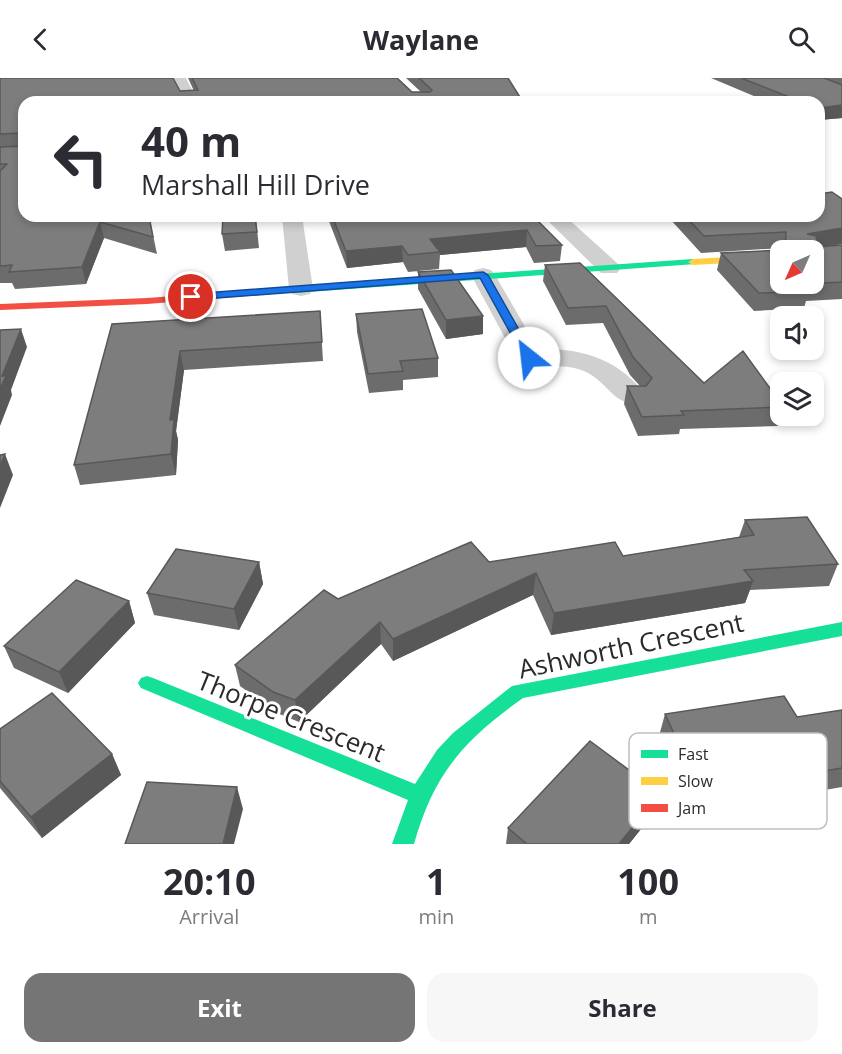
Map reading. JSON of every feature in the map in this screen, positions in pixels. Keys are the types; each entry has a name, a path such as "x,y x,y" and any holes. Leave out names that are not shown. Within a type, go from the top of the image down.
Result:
{"street":[{"path":"179,78 188,96"},
{"path":"293,222 302,289"},
{"path":"559,222 609,268"},
{"path":"0,307 147,301 483,275 770,258"},
{"path":"483,275 529,358 565,357 585,360 615,375 631,396"},
{"name":"Ashworth Crescent","path":"403,844 417,794 454,741 479,716 518,691 842,628"},
{"name":"Thorpe Crescent","path":"147,683 417,794"}],"building":[{"path":"0,78 173,78 180,91 198,90 192,78 397,78 412,92 430,92 432,90 419,78 508,78 519,96 18,96 18,133 0,134"},
{"path":"741,78 824,78 842,85 842,105 825,107 825,96 787,96"},
{"path":"18,146 18,222 100,222 82,267 9,272 12,265 0,266 0,171 7,164 0,164 0,147"},
{"path":"832,192 842,199 842,228 807,234 816,236 817,240 786,240 786,232 704,236 691,222 825,222 825,193"},
{"path":"100,222 150,222 153,237"},
{"path":"223,222 256,222 257,232 222,234"},
{"path":"334,222 539,222 562,245 536,246 527,230 430,239 440,252 408,255 402,246 346,251"},
{"path":"842,245 842,282 824,283 824,246"},
{"path":"770,251 770,293 759,293 721,253"},
{"path":"580,263 704,383 743,351 770,388 770,407 681,411 684,415 642,417 627,386 646,386 652,378 633,357 606,306 568,308 545,265"},
{"path":"451,270 483,316 446,320 418,272"},
{"path":"422,309 438,358 400,361 403,371 368,374 356,314"},
{"path":"320,311 322,342 180,351 170,420 174,420 171,454 74,465 112,324"},
{"path":"21,329 2,376 6,376 0,389 0,330"},
{"path":"5,454 0,466 0,455"},
{"path":"807,517 838,564 744,570 753,581 554,613 536,573 393,639 380,622 295,700 273,692 235,665 324,590 338,599 471,542 489,562 615,542 623,556 754,535 745,520"},
{"path":"176,549 259,562 234,609 147,593"},
{"path":"76,580 129,601 59,672 4,646"},
{"path":"52,693 112,754 31,817 0,781 0,729"},
{"path":"784,696 797,717 842,710 842,768 827,771 827,733 674,733 665,714"},
{"path":"590,741 629,770 629,829 631,829 619,844 527,844 508,828"},
{"path":"147,782 237,787 223,844 125,844"}],"traffic: fast":[{"path":"294,290 693,262"},
{"path":"403,844 420,795 444,756 477,722 518,691 842,629"},
{"path":"147,683 417,794"}],"traffic: slow":[{"path":"693,262 770,258"}],"traffic: jam":[{"path":"0,307 147,301 294,290"}],"route":[{"path":"191,297 483,275 529,358"}]}
